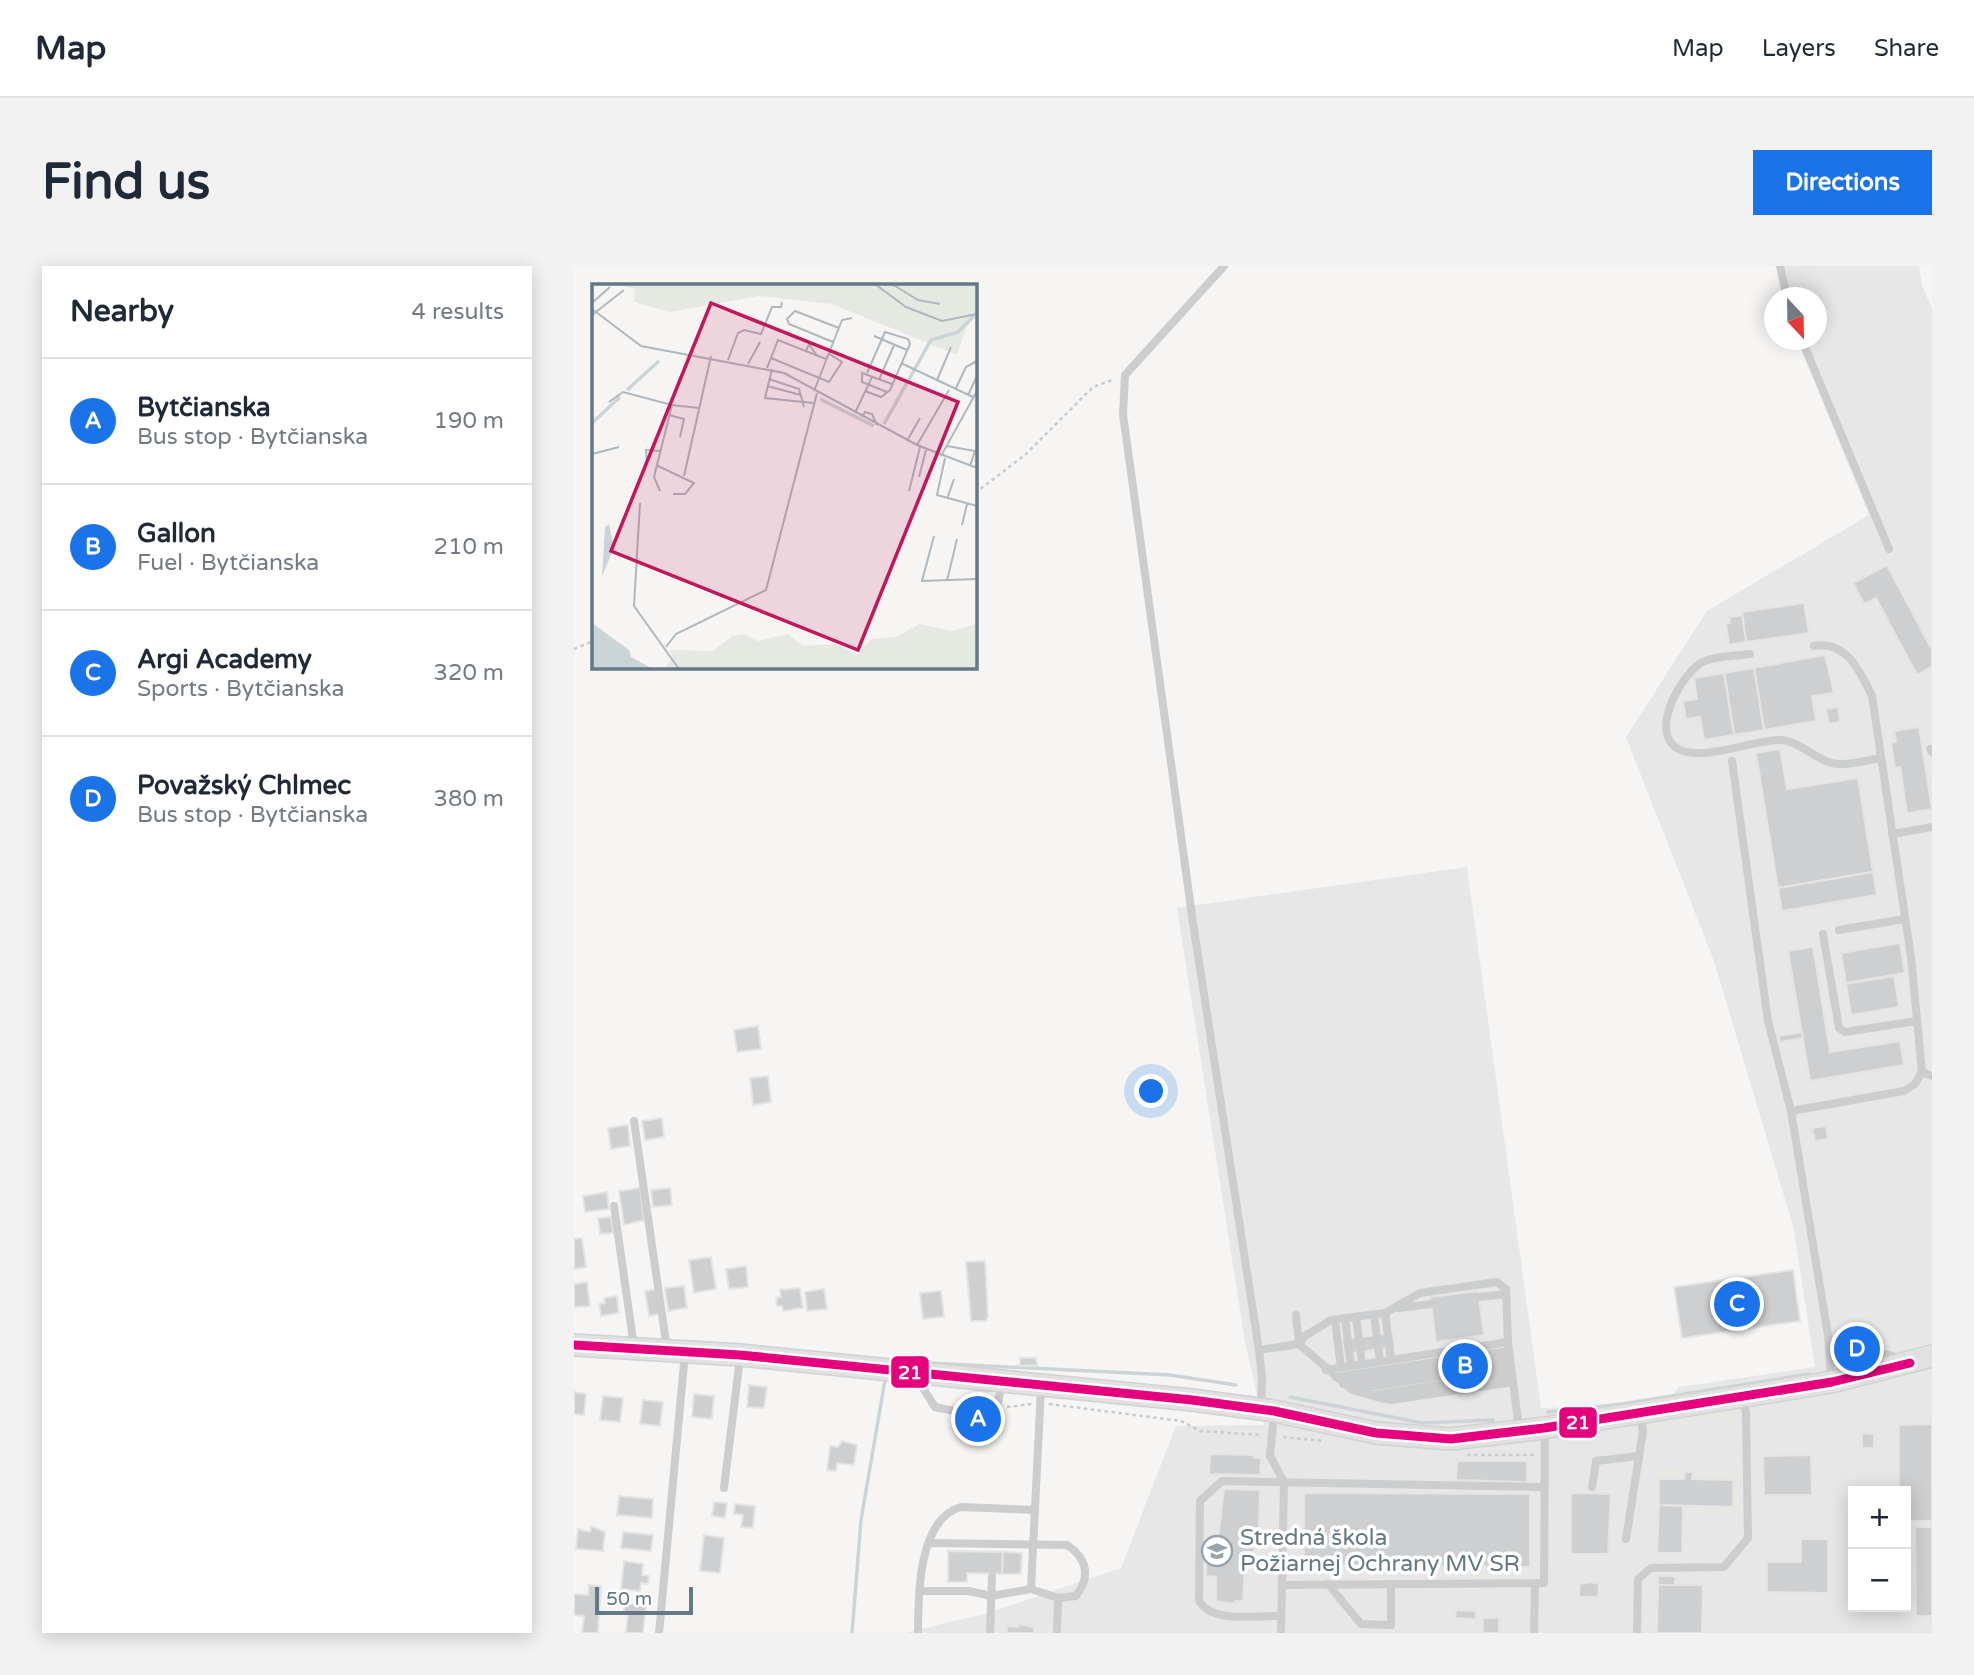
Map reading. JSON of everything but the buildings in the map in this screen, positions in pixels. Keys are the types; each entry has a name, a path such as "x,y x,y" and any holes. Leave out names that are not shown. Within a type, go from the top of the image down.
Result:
{"main road":[{"path":"574,1345 676,1349 1002,1380 1041,1394 1268,1409 1376,1433 1451,1439 1519,1432 1742,1396 1831,1372 1910,1363 1932,1356"}],"lane":[{"path":"1224,266 1125,375 1123,414 1157,643 1193,923 1268,1409 1271,1436 1269,1457 1284,1482 1281,1633"},
{"path":"1780,266 1785,287"},
{"path":"1806,350 1888,549"},
{"path":"1791,1111 1904,1091 1915,1084 1922,1072 1905,919 1872,696 1861,674 1843,651 1827,643 1814,646"},
{"path":"1750,654 1700,663 1688,675 1667,714 1665,729 1671,743 1682,751 1702,752 1783,740 1837,765 1881,758"},
{"path":"1732,761 1768,1021 1791,1111 1812,1226 1831,1372"},
{"path":"1892,834 1932,827"},
{"path":"1839,930 1905,919"},
{"path":"1823,934 1839,1028 1845,1032 1917,1021"},
{"path":"1922,1072 1932,1076"},
{"path":"634,1121 676,1349 659,1633"},
{"path":"614,1206 634,1347"},
{"path":"1259,1350 1299,1344 1305,1336 1335,1320 1385,1313 1420,1293 1497,1282 1506,1291 1510,1362 1519,1432"},
{"path":"1479,1297 1506,1291"},
{"path":"1396,1308 1431,1304"},
{"path":"1385,1313 1391,1360"},
{"path":"1374,1314 1380,1362"},
{"path":"1296,1315 1299,1344 1326,1370 1352,1390 1391,1400 1510,1362"},
{"path":"1356,1317 1362,1364"},
{"path":"1345,1318 1351,1366"},
{"path":"1335,1320 1340,1367"},
{"path":"724,1488 740,1355"},
{"path":"1326,1370 1391,1360 1510,1362"},
{"path":"1336,1377 1510,1362"},
{"path":"1343,1384 1510,1362"},
{"path":"1352,1390 1510,1362"},
{"path":"912,1372 935,1407 960,1412 985,1412 997,1408 1002,1380"},
{"path":"1031,1588 1041,1394"},
{"path":"1637,1633 1638,1579 1651,1568 1724,1567 1748,1538 1746,1413 1742,1396"},
{"path":"1626,1539 1643,1431 1640,1413"},
{"path":"1284,1585 1544,1583 1543,1487 1547,1471 1545,1428"},
{"path":"1592,1487 1596,1461 1639,1456"},
{"path":"1281,1616 1215,1615 1205,1610 1199,1601 1200,1501 1222,1481 1543,1487"},
{"path":"918,1633 922,1562 941,1518 950,1510 961,1507 1035,1510"},
{"path":"920,1591 969,1591 991,1596 1031,1588 1058,1598 1076,1596 1084,1585 1086,1567 1079,1553 1067,1545 930,1543"},
{"path":"989,1633 992,1577"},
{"path":"1534,1633 1535,1583"},
{"path":"1328,1584 1361,1624 1391,1625 1391,1584"},
{"path":"1057,1633 1058,1598"}],"path":[{"path":"976,492 1025,455 1093,387 1125,375"},
{"path":"574,649 592,641"},
{"path":"997,1408 1041,1394 1181,1421 1200,1431 1271,1436"}],"shaded area":[{"path":"1776,266 1919,266 1922,286 1932,308 1932,1633 904,1633 988,1613 1121,1568 1176,1426 1264,1425 1245,1342 1177,908 1467,867 1541,1408 1664,1404 1679,1387 1815,1367 1793,1226 1714,961 1626,737 1707,611 1869,515 1801,350 1827,350 1827,287 1781,287"},
{"path":"1726,1412 1734,1416 1735,1424 1731,1429 1729,1421 1685,1420 1684,1424 1672,1424 1671,1429 1658,1428 1657,1469 1736,1471 1740,1480 1740,1515 1738,1518 1735,1511 1699,1511 1698,1520 1693,1519 1693,1472 1685,1472 1684,1479 1660,1479 1658,1553 1682,1555 1654,1554 1656,1424"}],"waterway":[{"path":"888,1361 1170,1375 1236,1385"},
{"path":"1548,1412 1622,1404 1809,1374"},
{"path":"852,1633 861,1520 885,1380"},
{"path":"1290,1397 1422,1423 1493,1420"}],"transit line":[{"name":"21","path":"574,1345 740,1355 1192,1400 1274,1411 1376,1433 1451,1439 1544,1428 1832,1382 1910,1363"}],"place":[{"name":"Argi Academy","path":"1737,1304"},
{"name":"Považský Chlmec","path":"1857,1349"},
{"name":"Gallon","path":"1465,1366"},
{"name":"Bytčianska","path":"978,1419"},
{"name":"Stredná škola Požiarnej Ochrany MV SR","path":"1217,1551"}]}
